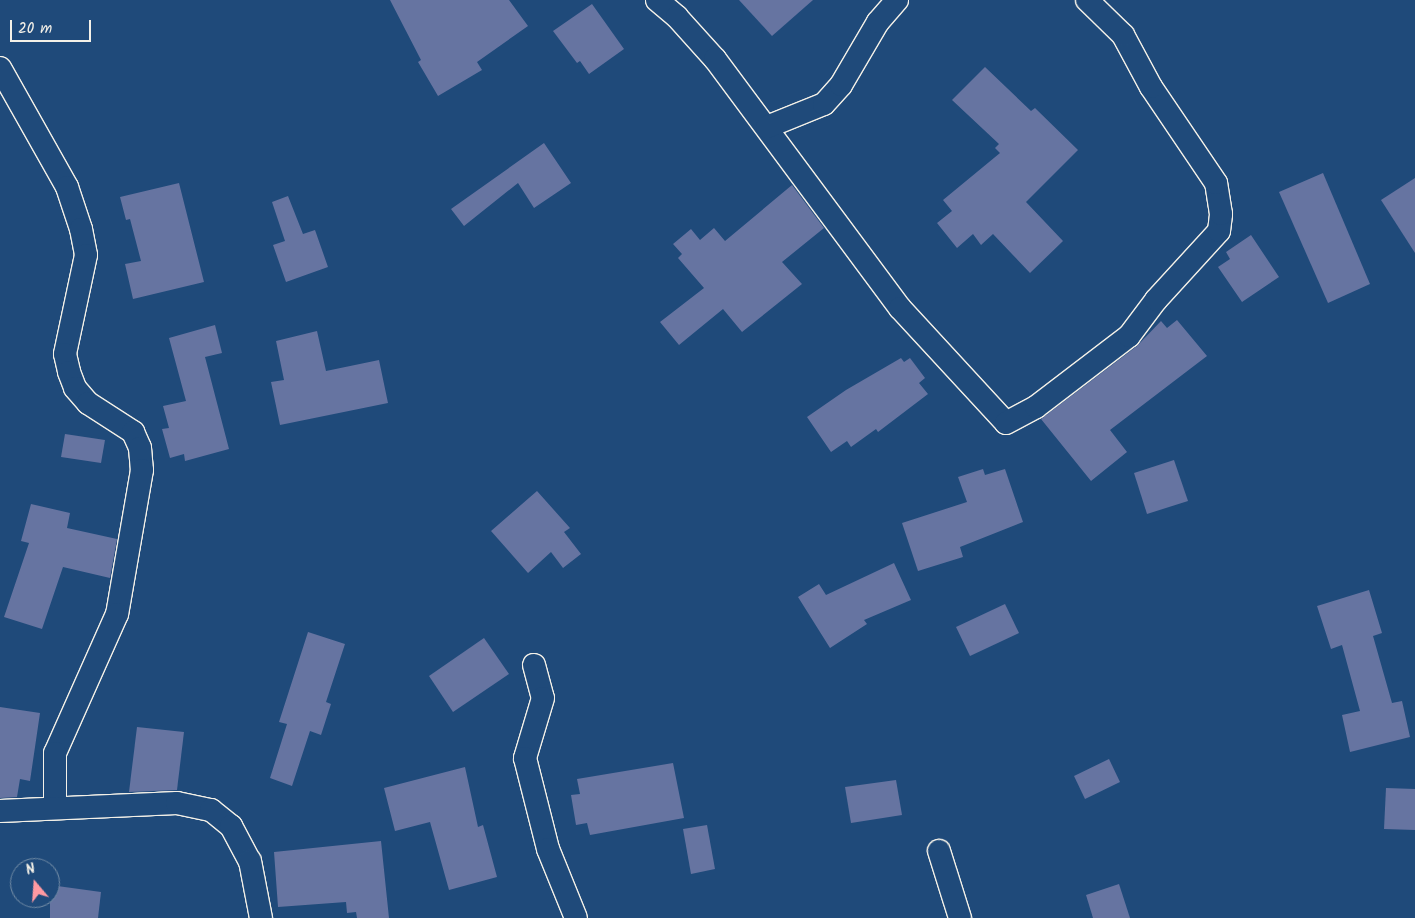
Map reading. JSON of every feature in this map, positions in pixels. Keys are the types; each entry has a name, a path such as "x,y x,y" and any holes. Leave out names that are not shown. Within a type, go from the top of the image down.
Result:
{"street":[{"path":"656,0 677,17 715,59 900,308 1006,422 1036,407 1129,336 1156,300 1219,231 1221,214 1216,183 1151,87 1123,35 1087,0"},
{"path":"767,127 824,104 842,85 878,22 896,0"},
{"path":"0,68 67,186 82,229 86,255 65,354 69,372 75,388 88,403 133,432 140,448 142,470 116,614 55,753 55,808"},
{"path":"534,665 542,698 524,758 548,849 576,918"},
{"path":"0,812 178,803 211,810 231,826 250,861 261,918"},
{"path":"939,851 960,918"}],"building":[{"path":"390,0 509,0 528,26 477,62 482,70 438,96 418,62 421,60"},
{"path":"739,0 813,0 772,36"},
{"path":"592,4 624,49 589,74 580,61 577,63 553,31"},
{"path":"985,67 1031,111 1035,108 1078,150 1026,202 1063,241 1030,273 993,234 981,245 973,234 957,248 937,223 952,211 943,200 1000,153 995,148 999,144 952,100"},
{"path":"544,143 571,183 534,208 518,183 464,226 451,209"},
{"path":"1323,173 1370,284 1328,303 1279,192"},
{"path":"1415,178 1415,253 1381,200"},
{"path":"179,183 204,282 133,299 125,264 141,261 130,219 126,220 120,197"},
{"path":"792,185 824,228 782,262 802,284 742,332 723,309 679,345 660,322 704,288 678,258 682,254 673,244 691,229 700,240 714,228 725,241"},
{"path":"288,196 303,234 315,230 328,267 286,282 273,245 285,241 272,202"},
{"path":"1251,235 1279,277 1242,302 1218,267 1230,259 1226,252"},
{"path":"1177,320 1207,356 1110,430 1127,452 1091,481 1041,419 1137,346 1161,321 1167,328"},
{"path":"215,325 222,353 205,357 229,449 185,461 184,454 170,458 162,429 169,428 163,406 186,401 169,338"},
{"path":"317,331 326,371 379,360 388,403 280,425 271,382 284,380 276,341"},
{"path":"901,358 904,362 910,358 925,378 919,383 928,394 878,432 876,429 851,447 847,441 831,452 807,417 846,390"},
{"path":"65,434 105,440 101,463 61,457"},
{"path":"1174,460 1188,501 1147,514 1134,473"},
{"path":"983,469 985,475 1005,469 1023,522 960,547 963,557 918,571 902,523 967,502 958,477"},
{"path":"537,491 570,528 564,532 581,554 563,568 551,552 528,573 491,531"},
{"path":"31,504 70,513 67,528 117,539 110,578 63,567 42,629 4,617 29,543 21,541"},
{"path":"894,563 911,600 864,620 867,624 830,648 798,597 819,584 826,595"},
{"path":"1369,590 1382,633 1373,636 1392,703 1402,701 1410,737 1350,752 1342,715 1360,711 1342,645 1331,649 1317,606"},
{"path":"1005,604 1019,633 970,656 956,627"},
{"path":"308,632 345,644 326,702 331,704 321,735 310,731 292,786 270,778 287,724 279,722"},
{"path":"484,638 509,674 453,712 429,676"},
{"path":"0,707 40,713 30,781 20,779 17,797 0,798"},
{"path":"137,727 184,732 177,790 129,792"},
{"path":"1109,759 1120,782 1085,799 1074,776"},
{"path":"673,763 684,818 590,835 587,823 576,825 571,795 580,794 577,779"},
{"path":"465,767 478,827 483,825 497,877 449,890 430,822 395,831 384,788"},
{"path":"896,780 902,815 851,823 845,787"},
{"path":"1386,788 1415,789 1415,830 1384,829"},
{"path":"707,825 715,869 691,874 683,829"},
{"path":"381,841 389,918 357,918 356,912 347,913 346,902 278,907 274,852"},
{"path":"1119,884 1130,918 1093,918 1086,895"},
{"path":"60,886 101,892 98,918 50,918 50,908 60,908"}]}
